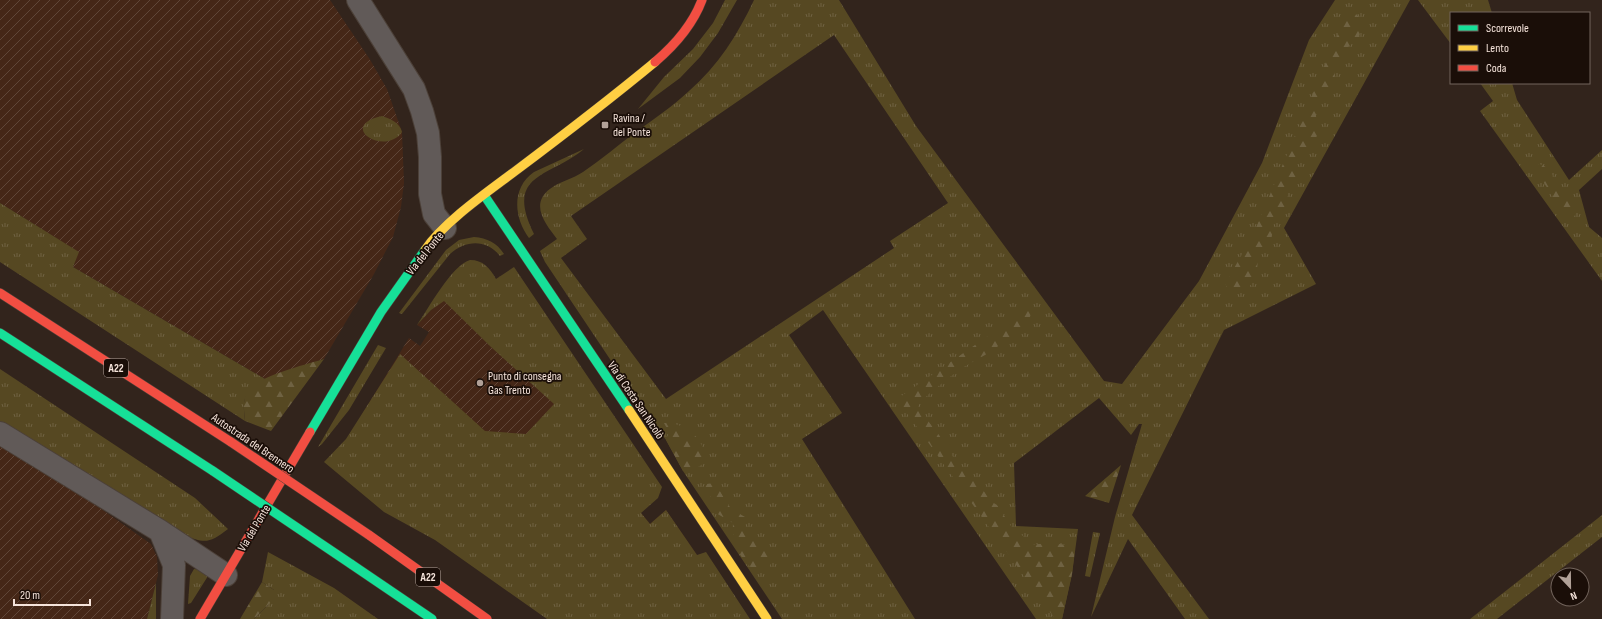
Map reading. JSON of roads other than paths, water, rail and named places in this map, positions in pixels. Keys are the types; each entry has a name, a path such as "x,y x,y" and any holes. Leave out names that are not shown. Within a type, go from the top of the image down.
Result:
{"main road":[{"name":"Via del Ponte","path":"200,619 381,312 429,244 445,228 484,195 617,94 662,56 680,37 698,11 702,0"},
{"name":"Via di Costa San Nicolò","path":"484,195 647,437 767,619"},
{"name":"Autostrada del Brennero","path":"0,293 231,442 370,535 487,619"},
{"path":"0,332 213,471 432,619"}],"street":[{"path":"358,0 414,89 428,133 430,157 430,194 434,214 445,228"},
{"path":"0,433 160,531 226,575"},
{"path":"160,531 174,565 172,619"}],"place":[{"name":"Ravina / del Ponte","path":"605,125"},
{"name":"Punto di consegna Gas Trento","path":"480,383"}]}
